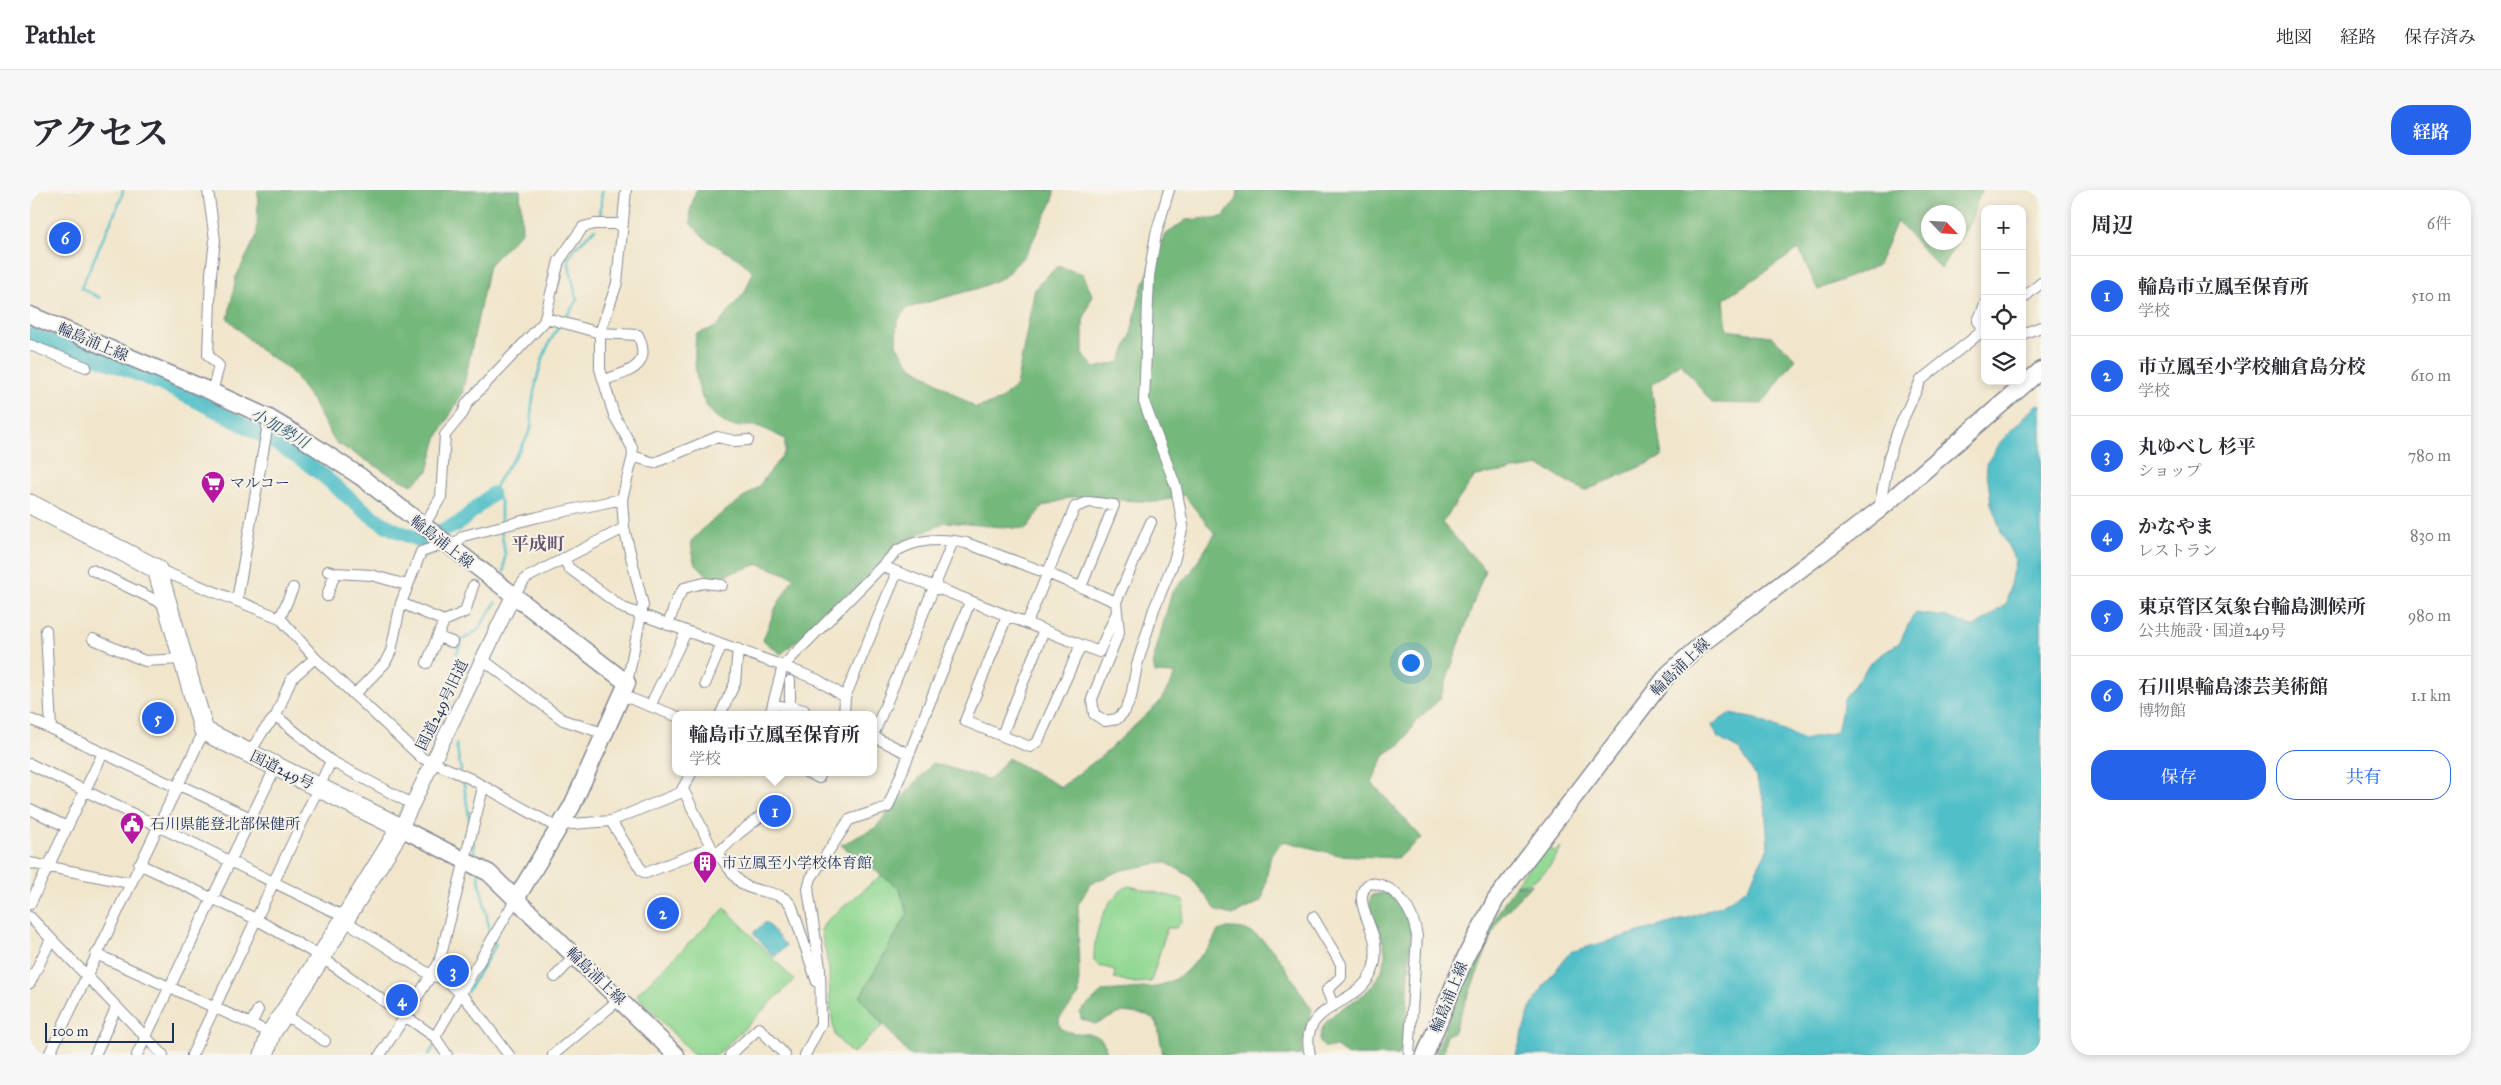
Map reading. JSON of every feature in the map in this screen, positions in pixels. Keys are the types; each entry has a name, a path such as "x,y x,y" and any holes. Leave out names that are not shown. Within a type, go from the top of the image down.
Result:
{"highway":[{"path":"30,504 157,569 204,732"},
{"name":"国道249号","path":"204,732 401,828"},
{"path":"264,1055 271,1033 321,957 401,828"}],"main road":[{"name":"輪島浦上線","path":"30,315 212,392 361,477 423,528 513,596 624,689"},
{"name":"輪島浦上線","path":"1425,1055 1466,956 1496,899 1649,697 1670,673 1704,642 1879,510 2041,370"},
{"path":"517,897 572,806 606,734 624,689"},
{"name":"輪島浦上線","path":"401,828 489,873 517,897 676,1055"}],"street":[{"path":"208,190 215,240 211,274 208,355 219,366 212,392"},
{"path":"626,190 617,283 600,333 600,369 614,415 632,447 633,456 622,499 624,528 642,606 624,689 650,706 672,714"},
{"path":"1117,607 1120,624 1119,632 1092,699 1094,714 1105,721 1117,719 1128,706 1136,665 1154,609 1174,561 1183,526 1176,488 1144,402 1149,276 1156,234 1170,190"},
{"path":"423,528 441,497 444,435 463,413 467,403 546,318 560,261 583,227 599,223 623,224"},
{"path":"2026,296 2041,283"},
{"path":"1981,314 1978,321 1981,327"},
{"path":"546,318 600,333 638,335 642,356 638,366 604,380"},
{"path":"2026,333 2041,327"},
{"path":"1879,510 1889,457 1898,430 1922,380 1972,338 1981,334"},
{"path":"30,345 86,367"},
{"path":"236,600 268,424"},
{"path":"633,456 654,463 717,438 735,441 748,440"},
{"path":"354,696 385,663 393,646 401,603 407,585 422,552 445,545 463,536 622,499"},
{"path":"1027,623 1075,507 1089,502 1114,504 1081,587"},
{"path":"882,566 1099,652 1151,522"},
{"path":"513,596 526,578 624,528"},
{"path":"771,711 783,666 898,550 913,542 953,540 966,543 1081,587 1117,607"},
{"path":"877,726 953,540"},
{"path":"563,558 569,568 623,608 640,616 738,649 818,680 845,697"},
{"path":"157,569 280,618 315,658 422,758 457,772 559,827 611,821 680,793 690,776"},
{"path":"92,570 168,606"},
{"path":"327,596 332,572 371,575 407,585"},
{"path":"844,711 845,697 897,572"},
{"path":"668,625 677,599 684,588 704,583 722,585"},
{"path":"401,603 444,621 465,612 473,586"},
{"path":"280,618 293,588"},
{"name":"国道249号旧道","path":"401,828 513,596"},
{"path":"805,1055 821,1024 820,968 808,889 811,878 849,820 888,807 970,602"},
{"path":"1007,616 965,721 1030,746 1038,741 1081,645"},
{"path":"427,663 444,621"},
{"path":"46,630 51,729"},
{"path":"1002,735 1044,630"},
{"path":"650,706 686,632"},
{"path":"438,637 452,642"},
{"path":"93,639 145,661 182,659"},
{"path":"705,684 722,644"},
{"path":"722,711 735,683 738,649"},
{"path":"249,754 263,731 276,716 292,679 315,658"},
{"path":"482,659 563,720 606,734"},
{"path":"790,681 790,707"},
{"path":"773,704 804,710"},
{"path":"276,716 331,761 412,804"},
{"path":"30,719 174,786 179,785 251,818"},
{"path":"49,1055 85,976 204,732"},
{"path":"877,738 909,754"},
{"path":"30,904 103,753"},
{"path":"192,1055 331,761"},
{"path":"30,764 85,789 337,913 344,920 432,976 439,977 463,996 509,1055"},
{"path":"137,1055 276,766"},
{"path":"815,776 819,778"},
{"path":"380,1055 439,963 482,792 481,786"},
{"path":"684,789 715,851 742,884 783,896 790,902 816,982 820,985"},
{"path":"30,809 67,827"},
{"path":"715,851 761,816"},
{"path":"611,821 642,871 646,873 709,848 715,851"},
{"path":"30,863 130,883"},
{"path":"140,864 256,919 321,957 406,1015 437,1040 447,1055"},
{"path":"1310,1055 1308,1034 1317,1017 1333,1005 1361,989 1372,971 1375,962 1375,941 1361,896 1364,887 1370,883 1391,888 1408,909 1415,925 1417,936 1409,1055"},
{"path":"437,1040 517,897"},
{"path":"30,917 163,1055"},
{"path":"1313,917 1342,964 1341,978 1327,990 1333,1005"},
{"path":"30,983 51,938"},
{"path":"96,954 271,1033"},
{"path":"554,977 575,956"},
{"path":"553,1055 615,1003 618,996"},
{"path":"94,1055 116,1008"},
{"path":"251,1024 258,1010"},
{"path":"284,1014 326,1042"},
{"path":"730,1055 759,1028 785,1055"}],"green space":[{"path":"258,190 520,190 522,231 489,265 462,394 437,438 428,471 412,485 335,442 311,399 290,370 259,349 228,319 236,277 257,235"},
{"path":"696,190 1054,190 1053,200 1026,254 1004,277 979,288 907,308 897,322 896,345 910,365 976,408 999,401 1016,386 1035,288 1058,266 1083,274 1092,295 1083,321 1083,355 1095,368 1120,362 1130,338 1141,290 1164,236 1186,220 1223,217 1237,199 1238,190 1981,190 1966,229 1966,205 1921,205 1921,247 1897,221 1878,265 1818,290 1799,249 1724,299 1727,330 1771,336 1796,358 1762,404 1712,403 1681,363 1651,385 1662,457 1585,491 1540,466 1475,476 1442,523 1485,570 1440,699 1416,721 1402,743 1385,754 1372,783 1422,838 1397,858 1339,855 1284,841 1271,854 1262,901 1233,915 1217,911 1190,876 1165,862 1122,870 1090,884 1078,905 1079,995 1059,1019 1060,1028 1075,1033 1089,1034 1101,1039 1105,1045 1107,1055 909,1055 860,997 908,913 899,888 841,845 875,828 933,763 990,780 1008,758 1061,787 1103,755 1159,703 1176,674 1155,673 1153,661 1172,592 1191,572 1215,534 1184,495 1157,502 1071,497 1042,507 1026,529 945,522 899,544 840,605 781,654 763,640 776,607 794,577 759,564 711,579 694,562 691,541 709,523 758,487 785,452 785,439 756,426 729,425 717,418 702,398 696,373 696,334 716,327 745,292 753,272 740,260 708,241 691,224 690,211"},
{"path":"1924,250 1953,250 1941,269"},
{"path":"1547,845 1555,852 1561,848 1548,868 1538,878 1515,885"},
{"path":"882,875 899,888 908,914 860,997 883,1025 852,1054 835,1036 830,1006 829,969 821,931 825,922"},
{"path":"1532,884 1499,919 1453,1033 1446,1035 1443,1055 1435,1055 1460,990 1490,926 1515,886"},
{"path":"1129,886 1182,899 1185,902 1181,922 1176,928 1167,928 1151,982 1135,983 1114,978 1115,970 1099,966 1094,961 1098,929 1102,918 1113,899 1120,891"},
{"path":"1384,893 1391,895 1403,908 1411,929 1405,1048 1399,1052 1399,1055 1348,1055 1336,1047 1324,1047 1320,1043 1321,1034 1329,1019 1364,994 1381,972 1385,960 1385,949 1371,911 1370,903 1372,895"},
{"path":"725,908 794,980 717,1055 694,1055 636,995"},
{"path":"1227,928 1246,930 1267,944 1284,965 1312,1009 1304,1037 1302,1055 1163,1055 1157,1022 1147,1015 1123,1012 1095,1024 1081,1019 1080,1012 1103,991 1157,987 1183,974 1210,946 1218,931"}],"water":[{"path":"2037,404 2041,405 2041,1055 1516,1055 1530,1009 1545,984 1570,952 1691,917 1724,904 1747,889 1768,848 1765,803 1755,775 1740,750 1718,738 1712,725 1729,714 1757,719 1804,740 1837,732 1844,699 1871,662 1900,642 1914,613 1946,617 1975,627 2006,604 2015,560 2002,534 1991,503 1986,464 2003,439"},
{"path":"766,922 786,946 774,957 753,933"}],"waterway":[{"path":"100,298 81,288 121,199 123,190"},
{"path":"600,221 602,190"},
{"path":"563,321 577,301 568,259 574,249 595,229"},
{"path":"501,524 501,503 497,495 492,494 531,428 531,408 538,373 549,343 560,325"},
{"name":"小加勢川","path":"30,335 131,371 198,401 292,453 357,505 388,527 420,540 458,524 492,494"},
{"path":"501,529 505,554 504,572"},
{"path":"457,653 461,641 478,630 496,602"},
{"path":"446,688 450,711"},
{"path":"456,744 461,771"},
{"path":"463,779 470,823"},
{"path":"473,841 475,857"},
{"path":"478,874 491,937"},
{"path":"467,992 496,945 494,942"},
{"path":"429,1055 435,1044"}],"place":[{"name":"石川県輪島漆芸美術館","path":"65,238"},
{"name":"マルコー","path":"213,504"},
{"name":"東京管区気象台輪島測候所","path":"158,718"},
{"name":"輪島市立鳳至保育所","path":"775,811"},
{"name":"石川県能登北部保健所","path":"132,845"},
{"name":"市立鳳至小学校体育館","path":"705,884"},
{"name":"市立鳳至小学校舳倉島分校","path":"663,913"},
{"name":"丸ゆべし 杉平","path":"453,971"},
{"name":"かなやま","path":"402,1000"}],"district":[{"name":"平成町","path":"538,544"}]}
